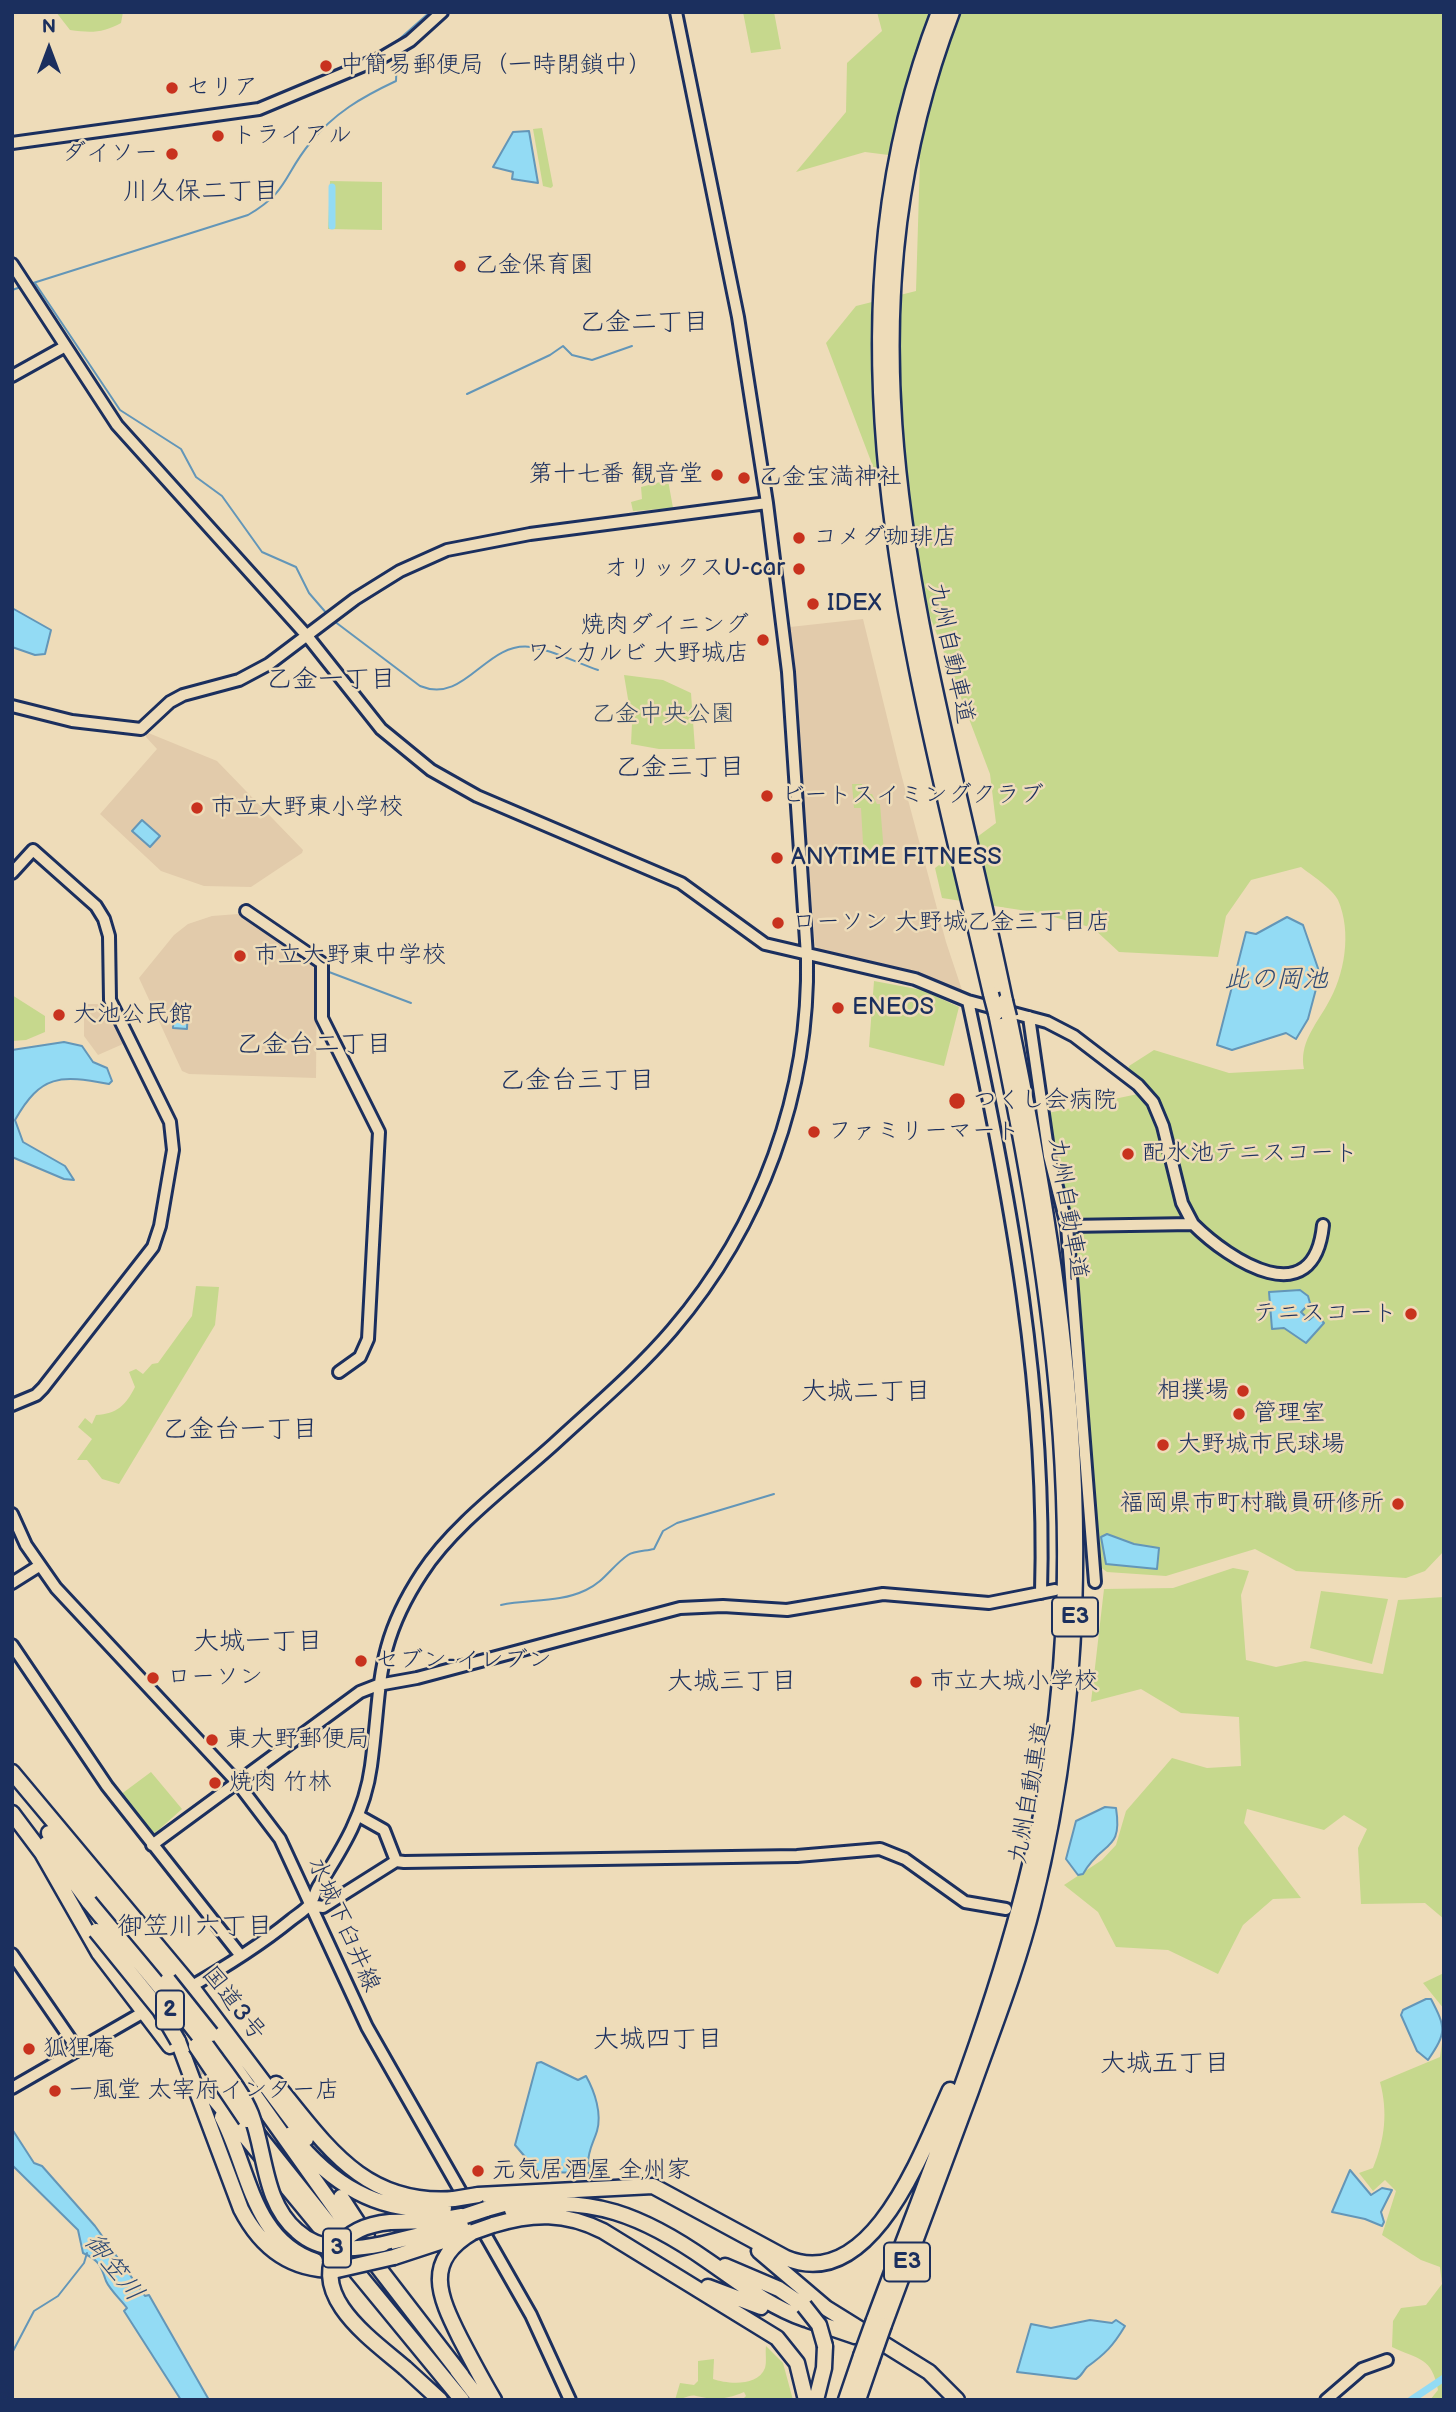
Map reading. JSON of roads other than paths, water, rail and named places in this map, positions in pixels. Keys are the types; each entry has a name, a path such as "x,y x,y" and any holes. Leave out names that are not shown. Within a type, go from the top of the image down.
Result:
{"highway":[{"name":"九州自動車道","path":"858,2400 991,2001 1032,1858 1061,1664 1065,1594 1062,1447 1040,1250 1003,1010 991,994 916,672 894,537 881,419 880,307 889,195 906,113 939,12"},
{"name":"九州自動車道","path":"883,2324 998,2018 1032,1908 1063,1759 1071,1684 1077,1537 1070,1405 1052,1248 919,619 904,525 893,419 891,319 900,207 920,105 952,12"},
{"name":"国道3号","path":"12,1772 208,2007 298,2143"},
{"name":"2","path":"12,1784 298,2143"},
{"name":"2","path":"12,1800 181,2024 246,2120 456,2381"},
{"path":"12,1813 96,1931 160,2010 241,2209 254,2232 270,2249 291,2262 314,2269 379,2262 464,2215"},
{"path":"42,1853 82,1926 143,2013 174,2043"},
{"path":"440,2400 345,2312 335,2297 331,2280 335,2254 345,2240 365,2227 390,2222 434,2221 553,2191 653,2186 786,2258 812,2265 843,2257 881,2221 916,2163 953,2083 994,1980 1032,1858"},
{"path":"89,1902 188,2022 237,2087 256,2128 270,2189 288,2223 304,2237 323,2246 355,2248 383,2244 464,2215 546,2204 593,2205 631,2217 705,2258 768,2283 819,2325 825,2346 816,2400"},
{"path":"208,2007 347,2167 390,2192 423,2199 464,2215"},
{"name":"3","path":"337,2267 302,2257 271,2231 258,2208 226,2126 211,2097 456,2381 480,2400"},
{"path":"298,2143 337,2182 374,2201 464,2215"},
{"path":"298,2143 456,2381"},
{"name":"3","path":"341,2197 456,2381 461,2400"},
{"path":"486,2210 579,2220 690,2282 760,2325 785,2345 801,2372 806,2400"},
{"path":"464,2215 440,2268 439,2287 445,2307 494,2400"},
{"path":"724,2225 771,2260 826,2308 929,2372 957,2400"},
{"path":"690,2282 778,2313 805,2312 905,2364 947,2400"},
{"name":"九州自動車道","path":"846,2400 870,2361"},
{"path":"869,2400 870,2361"}],"street":[{"path":"12,143 259,108 381,58 418,36 442,12"},
{"path":"12,2088 241,1956 310,1905 359,1816 371,1769 377,1685 396,1616 424,1569 445,1543 643,1361 672,1330 722,1264 763,1186 793,1095 808,998 788,672 767,503 737,317 711,197 677,12"},
{"path":"12,264 64,347 134,446 308,637 381,729 431,770 477,796 681,883 765,944 807,956 915,979 968,1000 1029,1017 1066,1031 1146,1093 1159,1114 1182,1203 1193,1224 1208,1238 1258,1269 1287,1276 1299,1272 1320,1247 1323,1225"},
{"path":"12,376 64,347"},
{"path":"12,706 72,721 141,729 170,702 201,689 239,681 286,654 355,599 400,571 447,550 519,536 767,503"},
{"path":"12,873 33,850 99,910 109,936 110,1000 170,1122 174,1139 160,1226 153,1247 43,1388 36,1395 12,1405"},
{"path":"246,911 322,963 322,1018 378,1126 379,1168 368,1339 360,1357 339,1372"},
{"path":"968,1000 1005,1181 1022,1282 1039,1458 1041,1593"},
{"path":"1029,1017 1049,1156 1068,1226 1095,1582"},
{"path":"1068,1226 1193,1224"},
{"name":"水城下臼井線","path":"12,1514 39,1566 56,1588 236,1781 280,1839 367,2027 531,2315 570,2400"},
{"path":"12,1583 39,1566"},
{"path":"152,1845 360,1692 377,1685 417,1678 680,1608 723,1606 788,1610 883,1594 982,1604 1055,1590"},
{"path":"12,1645 107,1786 241,1956"},
{"path":"359,1816 384,1830 396,1861"},
{"path":"310,1905 323,1907 396,1861 785,1856 880,1849 905,1859 965,1902 1006,1909"},
{"path":"12,1954 78,2050"},
{"path":"1326,2400 1362,2370 1387,2360"}],"water":[{"path":"529,131 538,183 512,179 513,172 493,167 513,132"},
{"path":"12,608 51,630 45,654 35,655 12,647"},
{"path":"142,820 160,836 150,847 132,831"},
{"name":"此の岡池","path":"1287,917 1303,925 1320,974 1308,1019 1296,1039 1286,1033 1232,1050 1217,1045 1246,932 1256,934"},
{"path":"174,1005 188,1005 187,1029 173,1028"},
{"path":"64,1042 82,1046 93,1062 107,1068 112,1081 109,1084 77,1079 53,1081 34,1094 15,1120 23,1142 65,1166 74,1180 64,1179 12,1157 12,1050"},
{"path":"1300,1290 1308,1296 1310,1303 1301,1312 1309,1320 1316,1314 1324,1323 1306,1343 1284,1328 1272,1329 1269,1292"},
{"path":"1107,1534 1134,1544 1159,1548 1157,1569 1106,1564 1101,1537"},
{"path":"1105,1807 1116,1808 1114,1840 1090,1863 1083,1874 1078,1875 1066,1859 1076,1821"},
{"path":"1431,1999 1442,2024 1439,2043 1428,2060 1417,2051 1401,2015 1403,2010"},
{"path":"541,2062 578,2080 586,2076 589,2082 599,2117 588,2159 593,2170 591,2173 538,2172 515,2145 537,2063"},
{"name":"御笠川","path":"12,2129 34,2163 42,2166 95,2226 145,2296 149,2295 209,2400 181,2400 124,2311 127,2308 108,2284 99,2264 83,2253 78,2230 12,2165"},
{"path":"1350,2170 1371,2195 1382,2188 1392,2190 1381,2212 1384,2222 1382,2226 1365,2219 1332,2212"},
{"path":"1090,2320 1112,2323 1116,2320 1125,2326 1108,2349 1078,2378 1017,2372 1031,2324 1051,2328"}],"waterway":[{"path":"395,43 430,12"},
{"path":"30,284 248,215 279,190 319,132 360,100 396,81 397,56"},
{"path":"332,187 332,226"},
{"path":"35,283 120,410 181,449 196,477 222,496 262,552 296,567 309,593 328,615"},
{"path":"12,290 21,287"},
{"path":"467,394 550,355 563,346 572,355 592,360 632,346"},
{"path":"334,621 420,686 436,690 450,687 501,653 515,648 539,649 598,670"},
{"path":"329,972 411,1003"},
{"path":"501,1605 555,1599 586,1590 598,1583 628,1555 654,1549 663,1531 677,1523 774,1494"},
{"name":"御笠川","path":"12,2353 34,2311 58,2296 84,2263 87,2253"},
{"path":"1411,2400 1444,2378"}],"tunnel":[{"path":"189,2067 212,2096"},
{"path":"306,2139 341,2197"}],"place":[{"name":"中簡易郵便局（一時閉鎖中）","path":"326,66"},
{"name":"セリア","path":"172,88"},
{"name":"トライアル","path":"218,136"},
{"name":"ダイソー","path":"172,154"},
{"name":"乙金保育園","path":"460,266"},
{"name":"第十七番 観音堂","path":"717,475"},
{"name":"乙金宝満神社","path":"744,478"},
{"name":"コメダ珈琲店","path":"799,538"},
{"name":"オリックスU-car","path":"799,569"},
{"name":"IDEX","path":"813,604"},
{"name":"焼肉ダイニング ワンカルビ 大野城店","path":"763,640"},
{"name":"ビートスイミングクラブ","path":"767,796"},
{"name":"市立大野東小学校","path":"197,808"},
{"name":"ANYTIME FITNESS","path":"777,858"},
{"name":"ローソン 大野城乙金三丁目店","path":"778,923"},
{"name":"市立大野東中学校","path":"240,956"},
{"name":"ENEOS","path":"838,1008"},
{"name":"大池公民館","path":"59,1015"},
{"name":"つくし会病院","path":"957,1101"},
{"name":"ファミリーマート","path":"814,1132"},
{"name":"配水池テニスコート","path":"1128,1154"},
{"name":"テニスコート","path":"1411,1314"},
{"name":"相撲場","path":"1243,1391"},
{"name":"管理室","path":"1239,1414"},
{"name":"大野城市民球場","path":"1163,1445"},
{"name":"福岡県市町村職員研修所","path":"1398,1504"},
{"name":"セブン-イレブン","path":"361,1661"},
{"name":"ローソン","path":"153,1678"},
{"name":"市立大城小学校","path":"916,1682"},
{"name":"東大野郵便局","path":"212,1740"},
{"name":"焼肉 竹林","path":"215,1783"},
{"name":"狐狸庵","path":"29,2049"},
{"name":"一風堂 太宰府インター店","path":"55,2091"},
{"name":"元気居酒屋 全州家","path":"478,2171"}],"district":[{"name":"川久保二丁目","path":"201,192"},
{"name":"乙金二丁目","path":"644,323"},
{"name":"乙金一丁目","path":"331,680"},
{"name":"乙金三丁目","path":"680,768"},
{"name":"乙金台二丁目","path":"314,1045"},
{"name":"乙金台三丁目","path":"577,1081"},
{"name":"大城二丁目","path":"866,1392"},
{"name":"乙金台一丁目","path":"240,1430"},
{"name":"大城一丁目","path":"258,1642"},
{"name":"大城三丁目","path":"732,1682"},
{"name":"御笠川六丁目","path":"195,1927"},
{"name":"大城四丁目","path":"658,2040"},
{"name":"大城五丁目","path":"1165,2064"}],"park label":[{"name":"乙金中央公園","path":"663,715"}]}
